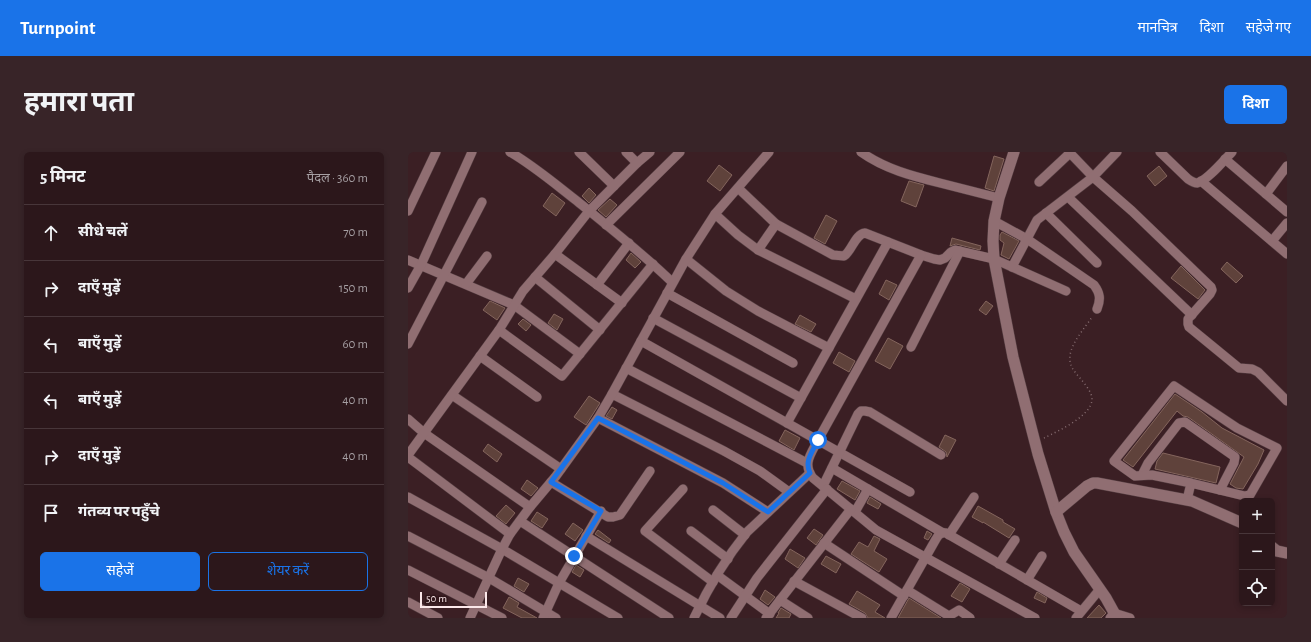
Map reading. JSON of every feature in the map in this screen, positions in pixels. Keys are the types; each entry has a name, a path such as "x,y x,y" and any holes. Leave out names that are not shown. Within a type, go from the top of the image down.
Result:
{"street":[{"path":"408,211 436,152"},
{"path":"408,288 421,265 472,152"},
{"path":"510,152 527,162 629,243 672,282"},
{"path":"579,152 614,186"},
{"path":"626,152 637,162"},
{"path":"510,534 408,456 499,330 523,291 589,211 637,162 650,152"},
{"path":"606,225 680,152"},
{"path":"470,618 510,534 561,469 598,418 672,282 716,214 768,152"},
{"path":"861,152 888,168 999,198"},
{"path":"1014,152 999,198 994,221 993,241 994,259 1013,357 1035,443 1056,512 1064,532 1074,552 1100,589 1114,616 1130,618"},
{"path":"1012,267 1037,220 1093,177 1117,152"},
{"path":"1160,152 1188,179 1196,183 1201,181 1229,154 1266,194 1287,212"},
{"path":"1040,182 1070,153 1093,177 1132,211 1211,287 1212,290 1210,294 1188,319 1188,324 1190,327 1239,368 1252,369 1258,372 1287,401"},
{"path":"1266,194 1287,166"},
{"path":"1201,181 1287,254"},
{"path":"738,188 776,224 833,255 844,256 862,233 868,233 921,255 940,260 955,250 994,259 1066,291"},
{"path":"1068,197 1192,315"},
{"path":"408,344 482,202"},
{"path":"1046,213 1096,263"},
{"path":"716,214 738,236 758,250 856,299"},
{"path":"994,221 1027,239 1094,285 1099,292 1100,302 1098,309"},
{"path":"1272,241 1287,223"},
{"path":"758,250 776,224"},
{"path":"787,422 888,242"},
{"path":"597,284 629,243"},
{"path":"911,347 960,251"},
{"path":"555,254 622,303"},
{"path":"921,255 818,440 807,463 807,468 810,473 825,487 876,530 1035,618"},
{"path":"466,284 487,256"},
{"path":"686,259 726,291 758,311 829,348"},
{"path":"408,260 514,305 580,354"},
{"path":"499,330 562,376 653,264"},
{"path":"535,277 600,330"},
{"path":"667,293 793,363"},
{"path":"653,318 801,398"},
{"path":"641,340 910,492"},
{"path":"480,356 537,397"},
{"path":"626,368 807,463"},
{"path":"1174,386 1237,428 1276,448 1250,495 1245,496 1191,483 1152,475 1135,476 1114,461 1174,386"},
{"path":"612,394 730,454 760,471 789,492"},
{"path":"452,395 561,469"},
{"path":"731,618 757,578 825,487 839,452 858,414 861,411 865,410 870,412 941,455"},
{"path":"598,418 723,483 768,512"},
{"path":"408,419 530,507"},
{"path":"1142,475 1148,463 1179,423 1185,422 1235,457 1234,463 1220,490"},
{"path":"832,468 1027,580 1078,615 1100,589"},
{"path":"551,482 601,511 608,517 620,515 650,471"},
{"path":"694,618 715,578 745,535 810,473"},
{"path":"1056,512 1087,486 1097,483 1192,500 1239,522"},
{"path":"1187,500 1191,483"},
{"path":"683,488 645,531 715,578 745,596 768,616 824,543 853,511 868,489"},
{"path":"408,497 502,549 618,618"},
{"path":"946,534 974,497"},
{"path":"714,510 745,535"},
{"path":"545,615 558,583 601,511"},
{"path":"520,521 669,618"},
{"path":"691,531 728,559"},
{"path":"891,618 939,534 946,534"},
{"path":"408,536 489,578 545,615 556,618"},
{"path":"586,536 720,618"},
{"path":"999,564 1015,540"},
{"path":"824,543 906,593 949,616 958,610 970,618"},
{"path":"1275,550 1277,552 1287,553"},
{"path":"1027,580 1042,556"},
{"path":"408,570 502,618"},
{"path":"794,581 862,618"},
{"path":"780,600 808,618"},
{"path":"408,602 438,618"}],"path":[{"path":"1035,443 1058,431 1084,414 1091,406 1092,397 1086,386 1072,368 1069,358 1071,348 1098,309"}],"building":[{"path":"994,156 1004,159 994,191 985,188"},
{"path":"719,165 732,175 720,191 707,181"},
{"path":"1159,166 1167,176 1155,186 1147,176"},
{"path":"909,181 924,185 916,207 901,201"},
{"path":"589,188 596,195 589,203 582,196"},
{"path":"552,193 565,203 556,216 543,206"},
{"path":"610,199 617,205 606,217 598,210"},
{"path":"826,215 837,221 825,244 814,238"},
{"path":"1002,232 1019,241 1009,259 1001,255 1004,243 1000,240 1000,235"},
{"path":"952,238 981,246 980,250 956,244 950,246"},
{"path":"631,253 641,262 635,268 626,260"},
{"path":"1227,262 1243,276 1236,283 1221,269"},
{"path":"1181,266 1205,290 1198,299 1171,278"},
{"path":"886,280 897,285 889,300 879,294"},
{"path":"490,301 505,308 497,320 483,310"},
{"path":"986,301 993,306 986,315 979,310"},
{"path":"554,314 563,319 557,330 548,323"},
{"path":"800,315 816,324 811,332 795,324"},
{"path":"523,319 531,325 526,331 518,324"},
{"path":"888,338 903,346 890,369 875,361"},
{"path":"839,352 855,361 849,372 833,363"},
{"path":"1175,394 1202,412 1222,428 1264,450 1258,464 1243,489 1236,488 1230,484 1244,457 1188,417 1183,416 1177,411 1133,467 1123,460"},
{"path":"589,396 600,403 586,425 574,417"},
{"path":"612,407 617,410 612,419 606,416"},
{"path":"785,430 800,438 794,450 779,441"},
{"path":"945,435 956,440 947,457 946,452 939,447"},
{"path":"488,444 502,454 497,462 483,451"},
{"path":"1163,453 1220,467 1216,483 1155,469 1157,461"},
{"path":"527,480 538,488 531,496 521,489"},
{"path":"842,481 860,491 855,500 837,489"},
{"path":"870,497 881,504 878,509 867,503"},
{"path":"506,505 515,513 506,524 496,516"},
{"path":"978,506 1003,520 1003,522 1015,529 1009,538 972,517"},
{"path":"537,512 548,519 542,528 531,521"},
{"path":"573,523 583,530 575,541 565,534"},
{"path":"814,529 823,535 816,545 807,538"},
{"path":"598,530 611,540 609,543 595,534"},
{"path":"927,531 932,534 928,540 924,538"},
{"path":"874,536 880,539 874,551 887,559 879,572 851,554 859,542 868,547"},
{"path":"790,549 805,558 798,568 785,559"},
{"path":"826,556 841,564 836,573 821,564"},
{"path":"576,565 584,570 580,577 572,572"},
{"path":"518,578 529,584 524,592 514,586"},
{"path":"960,583 970,589 962,602 951,596"},
{"path":"765,590 775,597 768,605 760,599"},
{"path":"857,591 880,605 875,612 885,618 868,618 865,613 849,604"},
{"path":"1037,592 1047,598 1045,603 1034,598"},
{"path":"509,597 519,603 517,607 537,618 522,618 503,608"},
{"path":"909,598 941,618 898,618"},
{"path":"1099,605 1106,613 1101,618 1087,618"},
{"path":"781,608 791,614 789,618 776,618"}],"route":[{"path":"574,556 601,511 551,482 588,434 598,418 723,483 768,512 810,473 807,468 807,463 818,440"}]}
